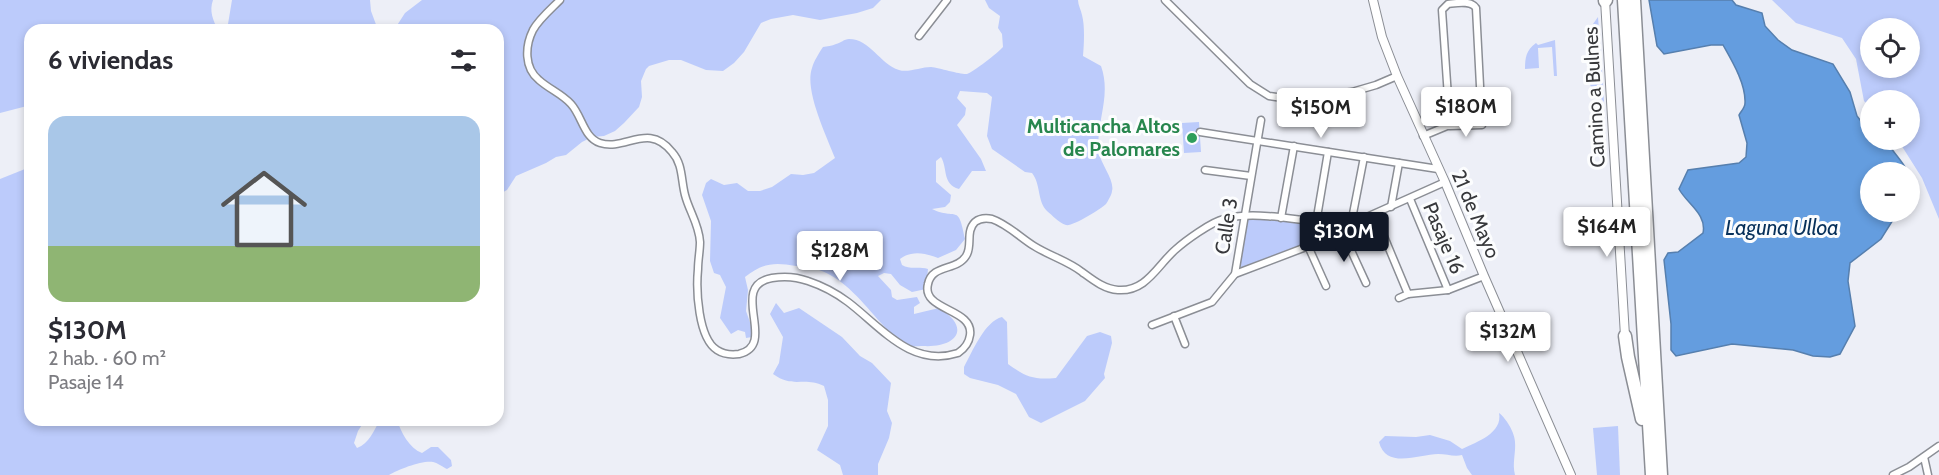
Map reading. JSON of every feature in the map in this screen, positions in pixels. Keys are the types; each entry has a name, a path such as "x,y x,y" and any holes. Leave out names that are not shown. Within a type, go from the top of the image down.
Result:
{"highway":[{"path":"1624,0 1652,475"},
{"path":"1634,0 1661,475"},
{"path":"1625,336 1629,364 1650,450"}],"street":[{"path":"560,0 533,31 527,48 529,68 536,79 571,104 592,139 610,144 637,138 650,138 662,143 675,156 681,169 685,195 699,234 698,287 702,327 707,340 722,353 737,354 750,348 756,332 752,303 756,288 765,280 786,277 801,279 828,289 847,301 895,342 909,350 932,356 958,353 968,342 969,325 962,317 933,300 927,288 931,276 936,271 958,263 967,255 969,234 974,224 980,219 997,221 1032,245 1074,267 1097,283 1121,290 1136,288 1145,282 1173,251 1216,222 1227,218 1245,215 1351,225"},
{"path":"919,36 947,0"},
{"path":"1165,0 1250,84 1264,94 1273,97 1290,99 1352,92 1397,76"},
{"name":"21 de Mayo","path":"1373,0 1382,37 1397,76 1571,475"},
{"name":"Camino a Bulnes","path":"1605,0 1625,336"},
{"path":"1423,136 1450,126 1482,126 1476,8 1470,2 1448,4 1442,10 1450,126"},
{"name":"Calle 3","path":"1152,325 1212,302 1235,274 1261,120"},
{"path":"1200,132 1438,169"},
{"path":"1281,218 1294,146"},
{"path":"1316,223 1328,152"},
{"path":"1351,225 1364,157"},
{"path":"1392,207 1399,163"},
{"path":"1204,170 1251,176"},
{"path":"1235,274 1343,233 1351,225 1445,182"},
{"name":"Pasaje 16","path":"1410,199 1448,290"},
{"path":"1375,214 1408,294"},
{"path":"1343,233 1366,283"},
{"path":"1308,246 1326,286"},
{"path":"1399,298 1408,294 1448,290 1484,276"},
{"path":"1174,316 1185,344"},
{"path":"1893,475 1939,446"},
{"path":"1924,457 1928,475"}],"shaded area":[{"path":"0,0 213,0 212,12 215,24 24,24 24,107 0,113"},
{"path":"232,0 370,0 376,24 228,24"},
{"path":"422,0 881,0 873,8 857,13 820,20 793,15 761,23 744,52 723,71 706,70 681,60 669,60 649,66 641,81 642,97 639,107 615,131 604,136 592,137 566,155 556,157 516,176 504,192 504,24 398,24 405,13"},
{"path":"985,0 1078,0 1084,24 1083,56 1101,66 1104,77 1104,99 1098,142 1099,153 1112,187 1106,204 1069,225 1058,221 1044,207 1032,173 1025,172 992,149 987,136 992,97 987,93 960,91 957,98 966,108 965,115 957,125 981,159 986,171 972,171 959,189 950,184 941,157 936,161 936,182 951,195 950,202 945,207 932,209 958,216 965,239 956,250 938,258 919,253 909,254 900,259 902,265 928,269 926,289 912,292 900,285 891,274 884,273 878,276 891,290 892,297 897,300 917,297 920,303 914,307 914,314 939,308 955,323 956,336 944,344 909,346 894,336 853,292 837,279 816,269 781,264 763,266 745,277 748,290 746,311 753,331 752,337 746,338 745,332 738,330 731,334 720,318 726,287 720,275 714,273 710,261 711,221 702,195 706,183 711,179 724,185 737,183 748,191 760,191 772,187 791,174 814,173 835,158 811,88 812,68 823,47 847,39 856,40 899,70 931,67 967,74 974,70 1003,47 1002,34 998,28 1000,16 989,8"},
{"path":"1772,0 1939,0 1939,219 1920,175 1920,162 1912,162 1904,150 1920,150 1920,90 1862,90 1856,59 1842,38 1796,23"},
{"path":"1598,17 1604,102 1590,85 1588,31"},
{"path":"1555,40 1557,76 1554,76 1552,47 1538,48 1539,68 1525,69 1525,61 1530,48 1536,43 1538,45"},
{"name":"Multicancha Altos de Palomares","path":"1199,122 1201,152 1184,153 1182,123"},
{"path":"24,169 24,426 361,426 354,443 357,448 368,440 376,426 400,426 409,444 417,451 422,453 431,447 438,447 451,460 452,466 447,469 435,463 423,462 389,475 0,475 0,179"},
{"path":"1248,213 1354,222 1346,228 1237,271"},
{"path":"776,303 784,313 799,308 842,337 891,383 887,411 892,423 889,438 878,464 878,475 843,475 840,465 817,450 828,426 828,400 824,386 810,382 787,381 773,374 779,363 783,337 770,314"},
{"path":"1002,317 1007,322 1008,364 1025,375 1035,378 1056,378 1087,336 1100,332 1111,336 1112,343 1105,378 1085,401 1041,423 1029,417 1016,394 998,385 970,378 964,374 964,367 980,338 990,324"},
{"path":"1499,413 1510,426 1515,438 1515,475 1472,475 1462,455 1438,454 1396,458 1383,451 1379,442 1385,436 1430,435 1450,441 1462,449 1488,436 1497,426"},
{"path":"1618,426 1620,475 1597,475 1593,428"}],"water":[{"name":"Laguna Ulloa","path":"1649,0 1732,0 1736,5 1762,13 1765,26 1778,40 1792,50 1833,64 1850,92 1860,120 1860,150 1893,150 1901,162 1860,162 1860,222 1892,222 1881,239 1850,263 1848,281 1855,326 1840,354 1830,357 1813,356 1793,350 1732,344 1676,356 1671,350 1671,324 1664,260 1668,253 1678,252 1703,233 1702,220 1679,189 1688,170 1739,163 1746,157 1747,143 1739,115 1745,103 1745,96 1738,73 1723,45 1711,45 1664,54 1657,46"}],"place":[{"name":"Multicancha Altos de Palomares","path":"1192,138"}]}
